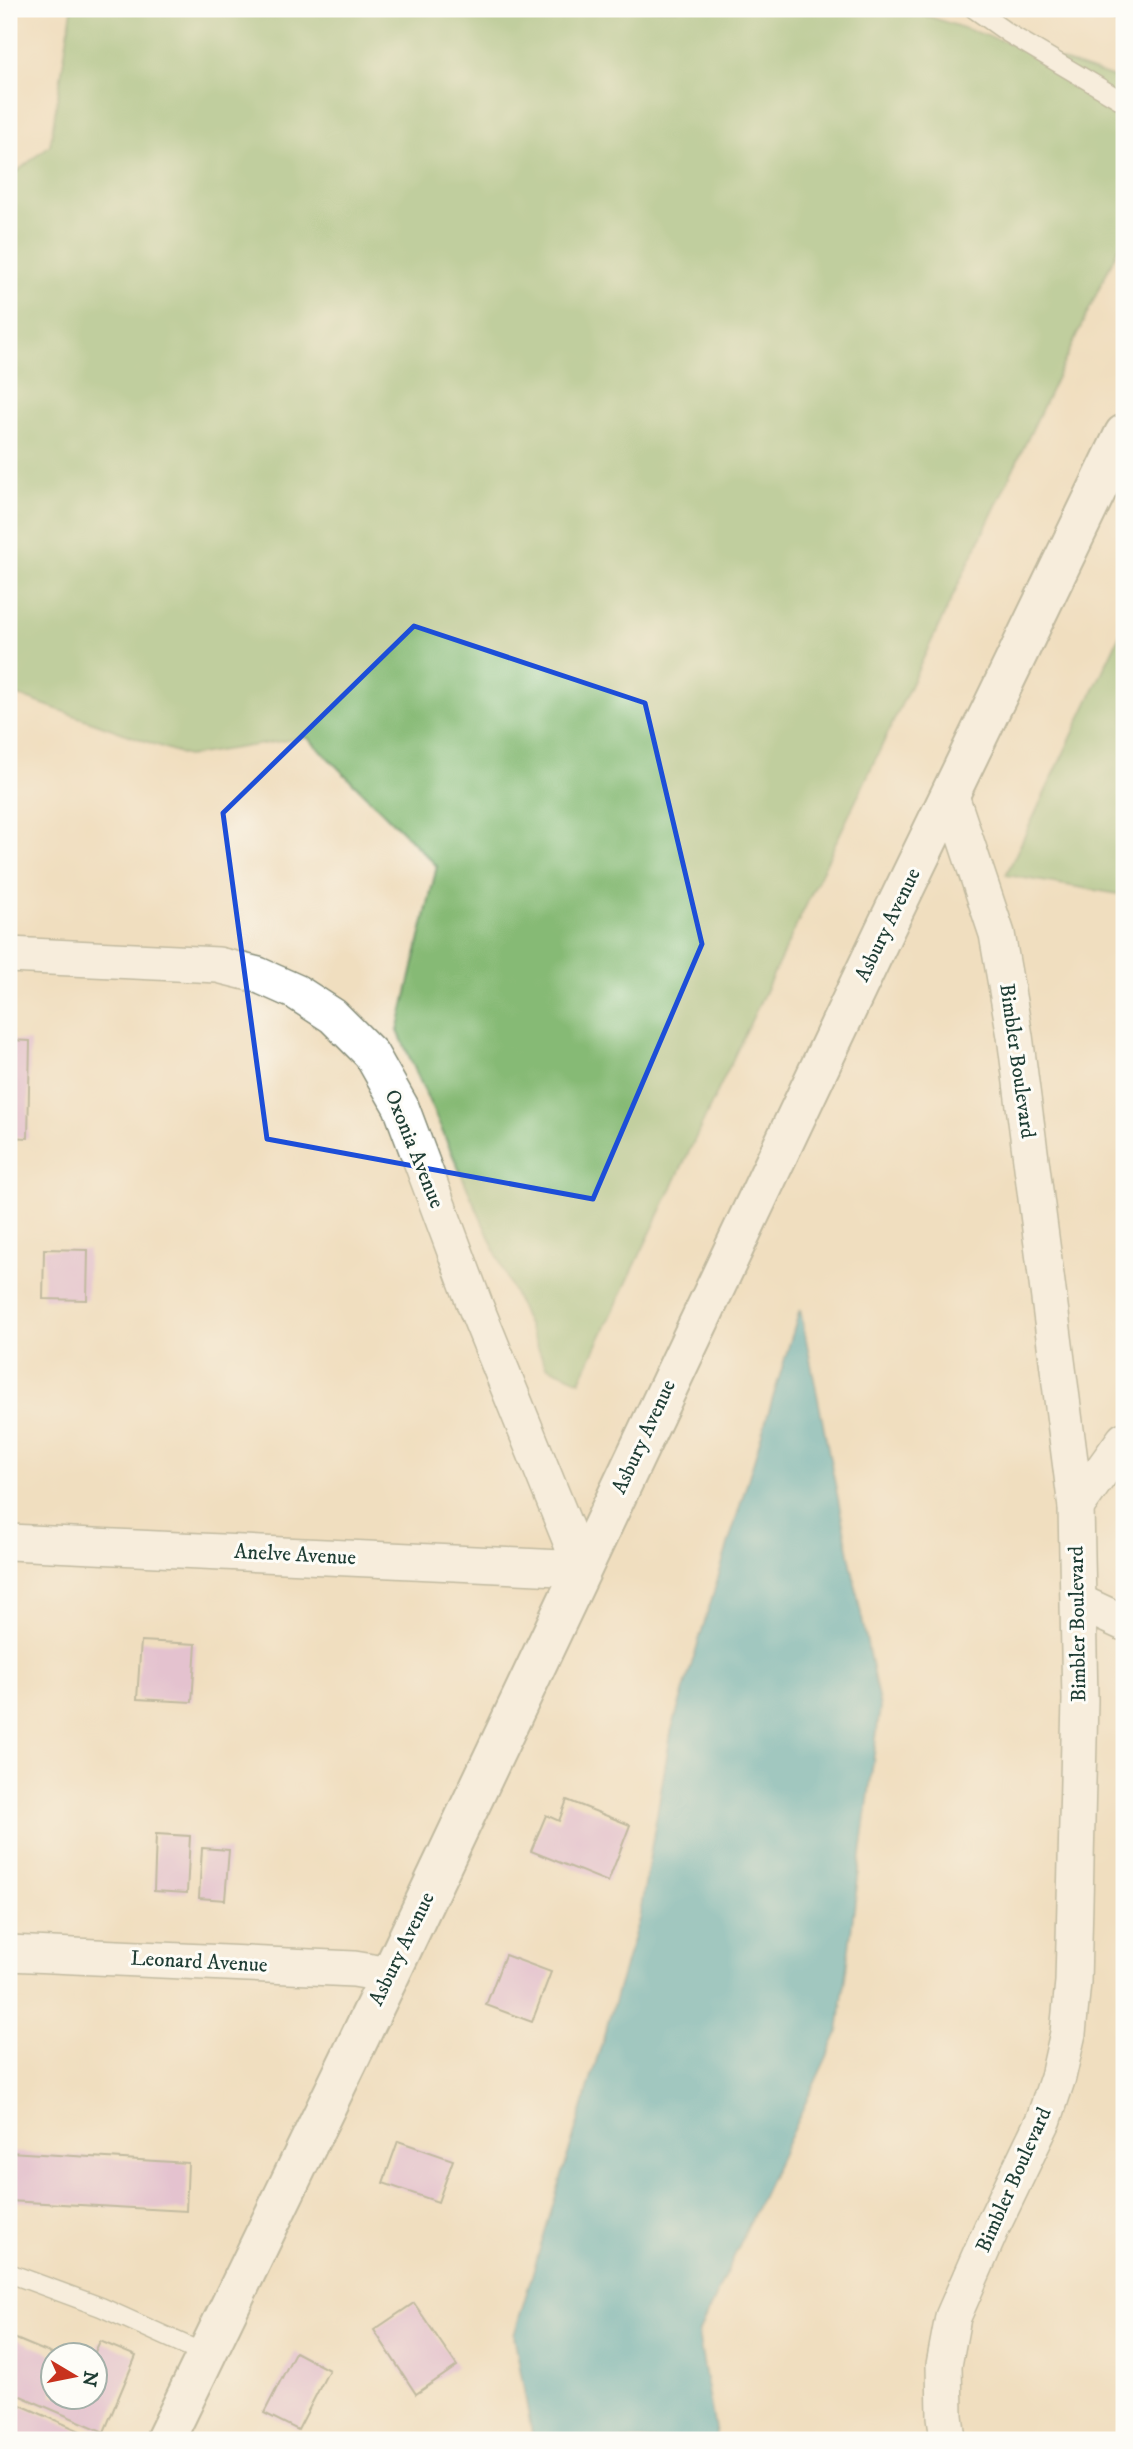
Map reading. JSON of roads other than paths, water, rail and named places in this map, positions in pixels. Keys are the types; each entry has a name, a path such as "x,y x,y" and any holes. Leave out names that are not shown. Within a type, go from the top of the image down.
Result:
{"main road":[{"name":"Asbury Avenue","path":"164,2440 390,1975 887,925 1124,433"}],"street":[{"name":"Bimbler Boulevard","path":"948,2440 944,2365 953,2316 1044,2119 1058,2077 1068,2033 1073,1982 1080,1700 1076,1507 1015,1036 997,934 951,796"},
{"name":"Oxonia Avenue","path":"9,955 218,965 258,975 296,992 333,1016 371,1054 401,1107 475,1305 582,1569"},
{"path":"1076,1507 1124,1440"},
{"name":"Anelve Avenue","path":"9,1542 582,1569"},
{"path":"1079,1602 1124,1622"},
{"name":"Leonard Avenue","path":"9,1953 354,1969 390,1975"}],"lane":[{"path":"974,9 1124,102"},
{"path":"9,2273 101,2307 205,2354"}],"water":[{"path":"800,1309 880,1708 838,2033 698,2334 717,2440 533,2440 514,2335 639,1919 671,1732"}]}
